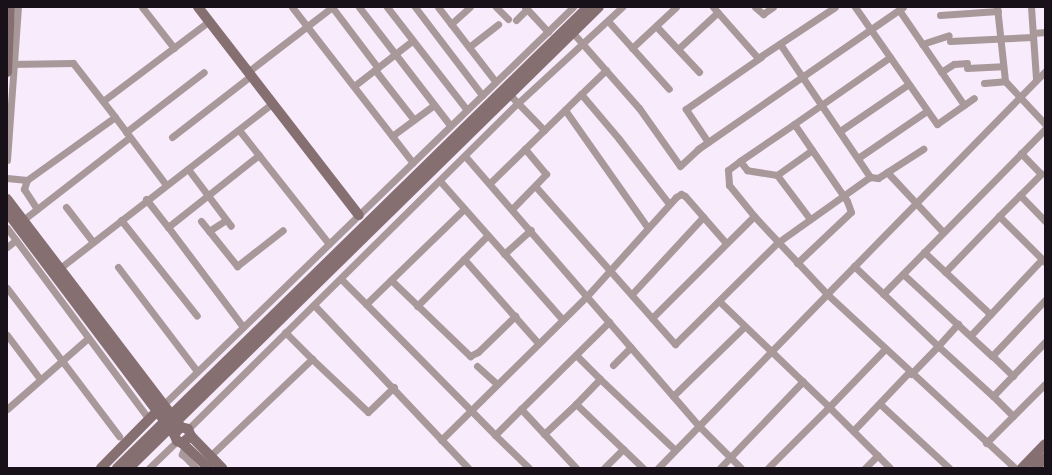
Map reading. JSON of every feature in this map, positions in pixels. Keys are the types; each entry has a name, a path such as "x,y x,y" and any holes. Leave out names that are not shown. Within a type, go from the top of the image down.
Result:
{"street":[{"path":"7,160 10,7"},
{"path":"10,67 18,7"},
{"path":"142,7 174,48"},
{"path":"198,7 359,215"},
{"path":"292,7 413,163"},
{"path":"172,137 332,7 414,120"},
{"path":"359,7 449,124"},
{"path":"387,7 464,111 468,129"},
{"path":"415,7 482,95"},
{"path":"438,7 495,81"},
{"path":"451,24 470,7"},
{"path":"496,7 508,19"},
{"path":"101,468 243,326 413,163 449,124 482,95 573,7"},
{"path":"513,88 588,7"},
{"path":"154,466 178,431 370,226 468,129 598,7"},
{"path":"129,468 178,431 314,305 518,104 622,7"},
{"path":"632,48 676,7"},
{"path":"755,7 763,14 773,7"},
{"path":"708,142 686,109 836,7"},
{"path":"855,7 937,124 974,98"},
{"path":"1031,7 1036,79"},
{"path":"516,20 526,8 548,32"},
{"path":"573,32 640,108 680,166 708,142 804,78 901,8 922,44 964,105"},
{"path":"940,15 997,9 1002,66 1005,81 1045,124"},
{"path":"678,49 715,10 758,58 761,57"},
{"path":"608,20 669,89"},
{"path":"103,101 209,21"},
{"path":"469,47 498,24"},
{"path":"656,26 699,72"},
{"path":"922,44 950,38 1000,39 1045,32"},
{"path":"354,86 412,41"},
{"path":"780,44 840,131 870,178"},
{"path":"890,57 728,170 727,180 754,216 827,294 910,373 1014,468"},
{"path":"10,67 73,63 166,185"},
{"path":"942,72 954,64 1002,66"},
{"path":"490,183 606,70"},
{"path":"660,467 1045,71"},
{"path":"24,220 204,72"},
{"path":"984,83 1005,81"},
{"path":"840,131 908,84"},
{"path":"513,88 518,104 544,130"},
{"path":"582,94 620,138 669,204"},
{"path":"60,268 146,199 188,169 273,103"},
{"path":"392,136 434,105"},
{"path":"565,110 648,228"},
{"path":"858,158 927,111"},
{"path":"37,209 24,190 27,180 115,117"},
{"path":"794,124 844,195 850,206 848,216 797,263"},
{"path":"883,294 1045,129"},
{"path":"239,130 329,244"},
{"path":"512,209 536,187 546,174 525,149"},
{"path":"536,187 675,344 777,242 870,178 878,178 923,149"},
{"path":"777,175 812,150"},
{"path":"945,272 1020,195 1043,176 1021,153"},
{"path":"168,227 259,155"},
{"path":"465,156 531,230 672,396 699,426 741,468"},
{"path":"740,161 747,170 777,175 810,219"},
{"path":"188,169 231,226"},
{"path":"887,172 943,232"},
{"path":"7,178 27,180"},
{"path":"440,181 562,319"},
{"path":"441,440 587,296 669,204 681,194 726,243"},
{"path":"1020,195 1045,221"},
{"path":"7,199 60,268 160,408"},
{"path":"146,199 243,326"},
{"path":"66,208 93,242"},
{"path":"366,304 464,209"},
{"path":"7,212 178,431 209,468"},
{"path":"652,318 754,216"},
{"path":"971,336 990,314 1044,261 999,216"},
{"path":"632,294 703,217"},
{"path":"121,220 197,316"},
{"path":"209,231 226,220"},
{"path":"201,221 237,266 283,230"},
{"path":"7,228 149,419"},
{"path":"504,254 531,230"},
{"path":"417,306 488,235"},
{"path":"7,247 16,240"},
{"path":"924,252 990,314"},
{"path":"464,259 538,343"},
{"path":"854,266 1013,416"},
{"path":"118,267 197,371"},
{"path":"903,274 1013,376"},
{"path":"341,279 529,468"},
{"path":"391,280 470,356 478,352 515,316"},
{"path":"7,288 119,436"},
{"path":"992,356 1045,300"},
{"path":"719,301 803,381 890,468"},
{"path":"314,305 394,387 468,468"},
{"path":"495,435 609,322"},
{"path":"853,431 958,324"},
{"path":"672,396 745,326"},
{"path":"285,332 368,412 394,387"},
{"path":"7,335 40,379"},
{"path":"7,409 88,338"},
{"path":"993,396 1045,342"},
{"path":"613,365 631,347"},
{"path":"768,468 829,408 885,349"},
{"path":"576,355 675,450"},
{"path":"210,456 312,359"},
{"path":"477,366 497,384"},
{"path":"544,434 600,379"},
{"path":"720,468 803,381"},
{"path":"986,443 1045,384"},
{"path":"576,404 643,468"},
{"path":"880,404 949,468"},
{"path":"521,410 576,468"},
{"path":"178,431 210,456 222,468"},
{"path":"117,468 178,431"},
{"path":"178,431 182,454 196,468"},
{"path":"1022,468 1045,444"},
{"path":"604,468 623,449"},
{"path":"865,468 878,455"},
{"path":"1035,468 1045,458"}]}
